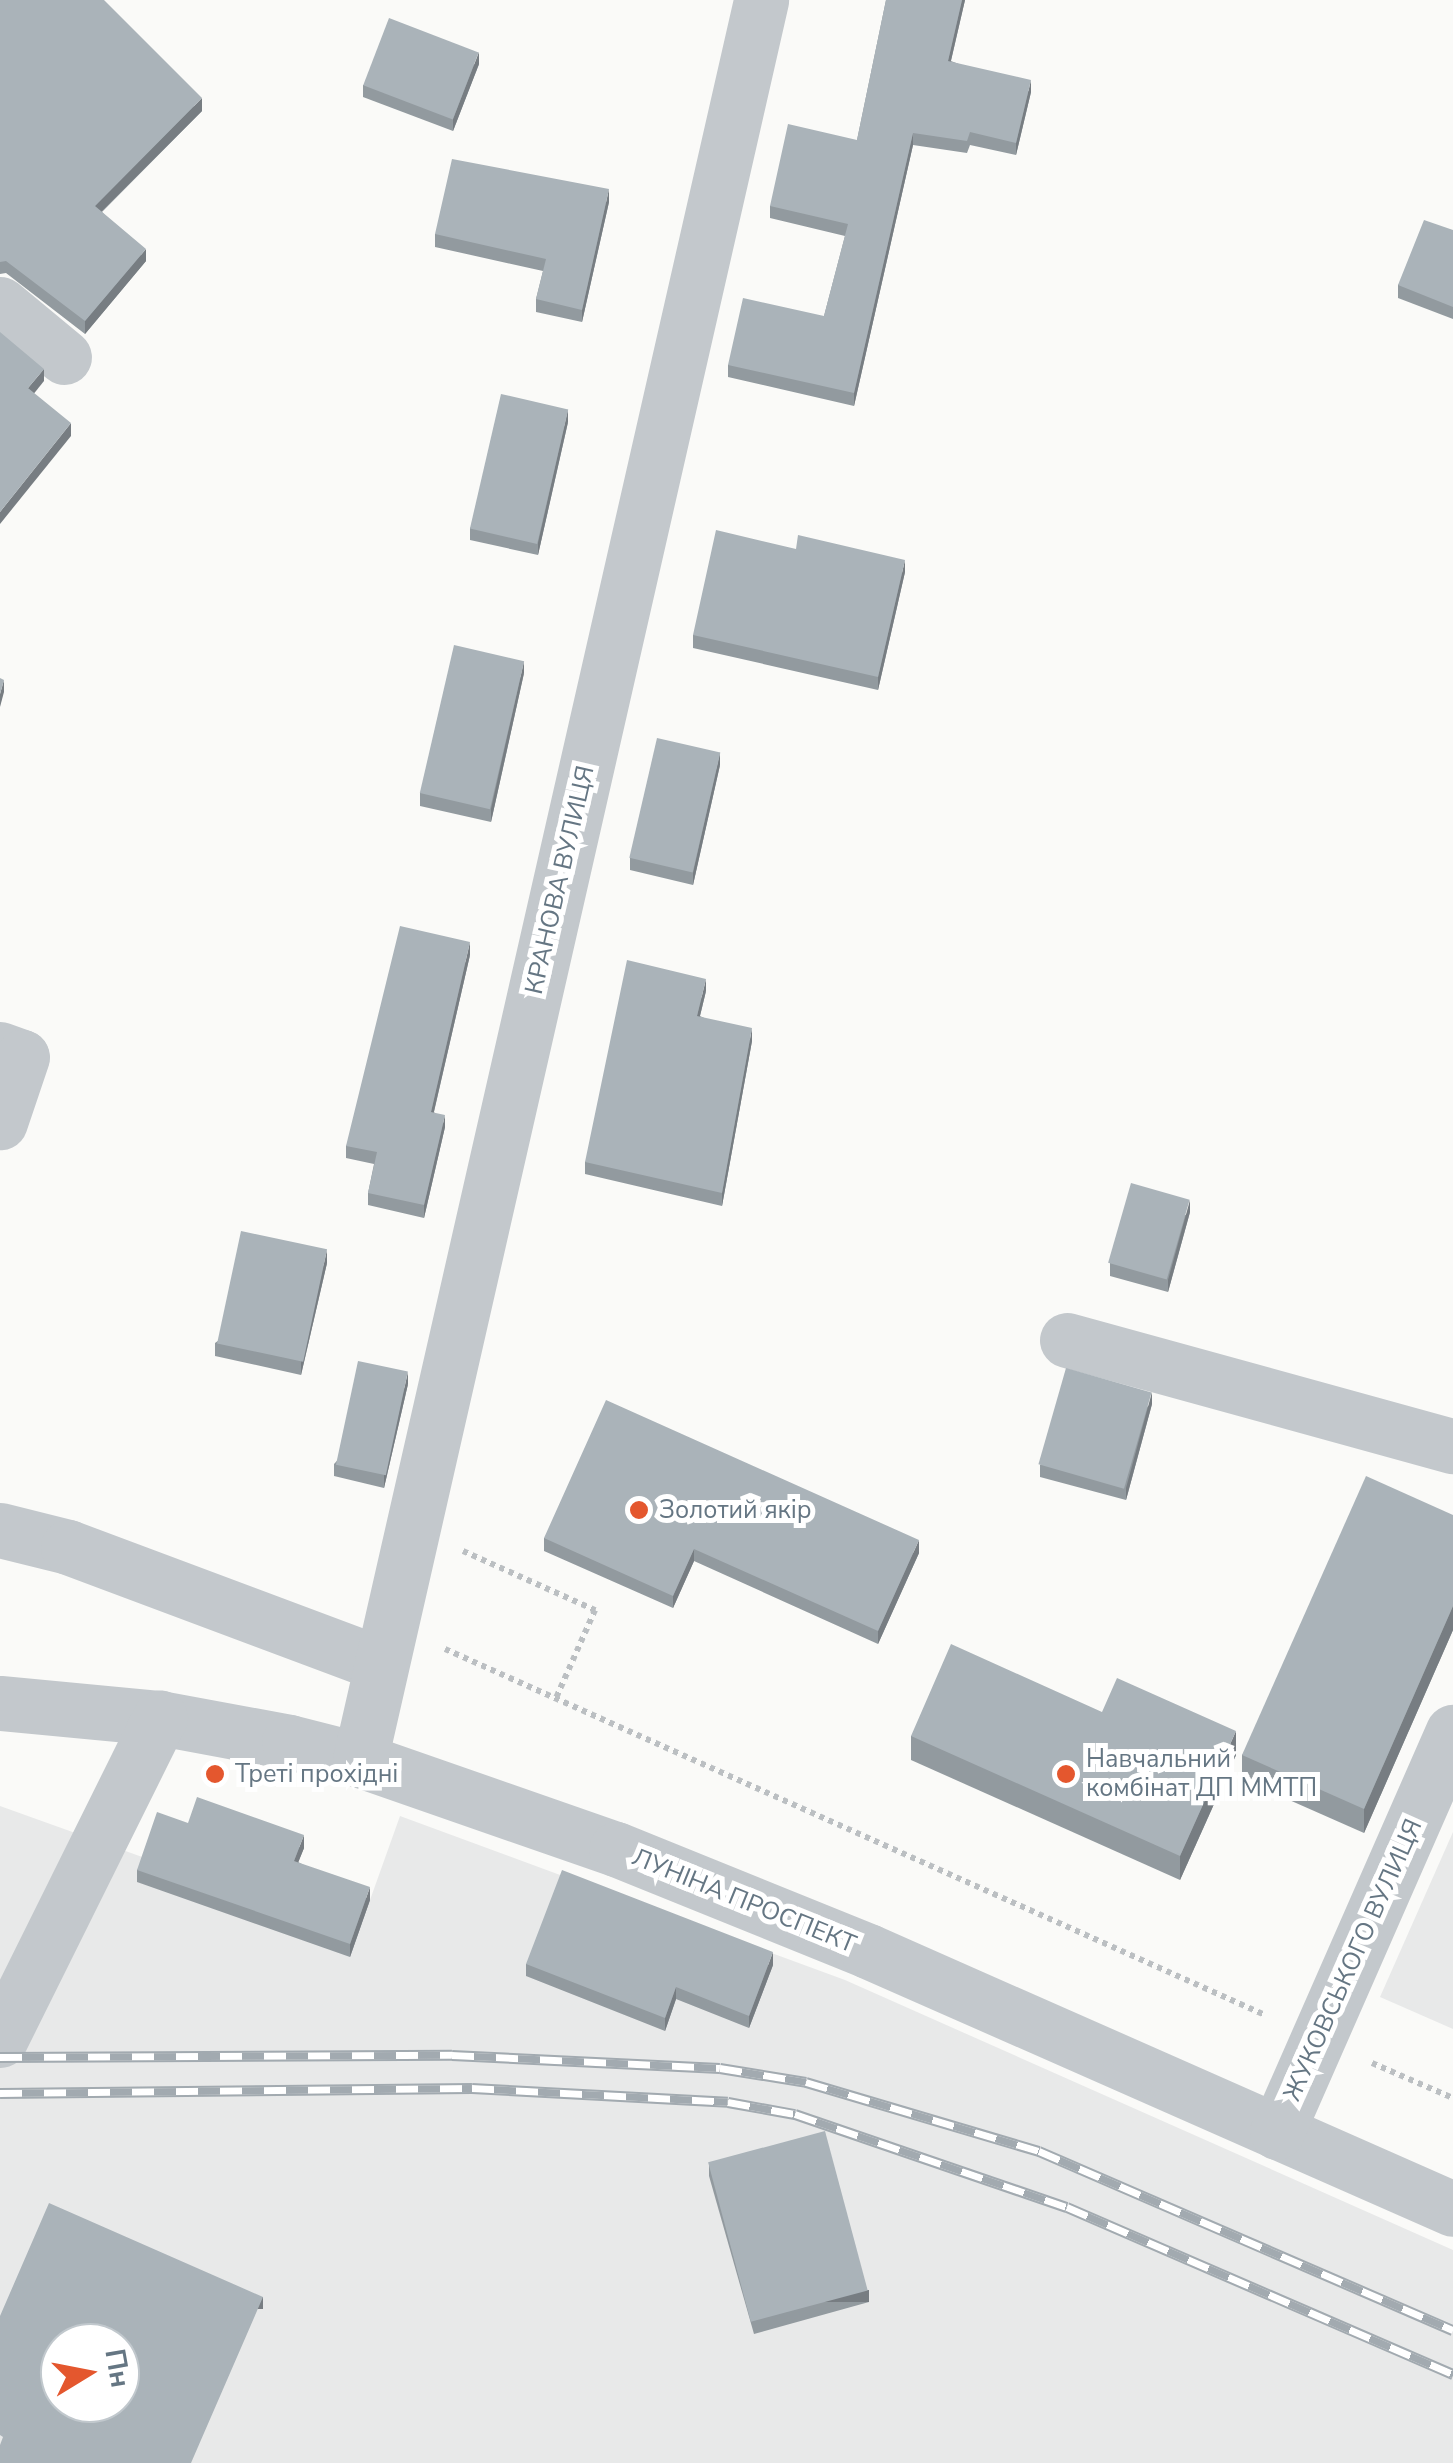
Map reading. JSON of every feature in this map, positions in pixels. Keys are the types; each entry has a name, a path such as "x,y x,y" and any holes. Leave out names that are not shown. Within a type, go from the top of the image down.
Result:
{"street":[{"name":"КРАНОВА ВУЛИЦЯ","path":"360,1760 761,0"},
{"path":"0,304 64,357"},
{"path":"0,1049 22,1057 0,1122"},
{"path":"1067,1340 1453,1446"},
{"path":"0,1530 68,1546 386,1644"},
{"name":"ЛУНІНА ПРОСПЕКТ","path":"0,1702 160,1718 360,1760 616,1849 868,1951 1453,2210"},
{"path":"0,2040 160,1718"},
{"name":"ЖУКОВСЬКОГО ВУЛИЦЯ","path":"1277,2132 1318,2039 1431,1842 1453,1732"}],"path":[{"path":"412,1528 595,1610 556,1698"},
{"path":"386,1644 556,1698 1453,2098"}],"shaded area":[{"path":"0,1806 145,1858 188,1835 197,1810 304,1848 294,1873 370,1900 400,1816 845,1980 1453,2250 1453,2463 0,2463"},
{"path":"1453,1832 1453,2029 1380,1997"}],"building":[{"path":"0,0 104,0 202,98 95,206 146,249 85,321 6,261 0,262"},
{"path":"886,0 962,0 948,61 1031,80 1016,143 970,132 967,141 913,133 854,393 728,365 743,298 824,316 848,224 770,206 788,124 857,140"},
{"path":"389,18 479,52 453,120 363,85"},
{"path":"452,159 609,189 582,310 536,299 546,259 435,234"},
{"path":"1424,220 1453,230 1453,307 1398,285"},
{"path":"0,332 44,369 28,388 71,423 0,512"},
{"path":"501,394 568,410 537,544 470,528"},
{"path":"716,530 796,549 798,535 905,560 878,677 693,635"},
{"path":"454,645 524,661 490,809 420,793"},
{"path":"657,738 720,753 693,872 629,858"},
{"path":"400,926 470,942 431,1112 445,1115 424,1205 368,1193 377,1152 346,1146"},
{"path":"627,960 706,979 697,1016 752,1028 722,1193 585,1162"},
{"path":"1131,1183 1190,1200 1167,1280 1108,1263"},
{"path":"241,1231 327,1249 303,1362 217,1343"},
{"path":"358,1361 408,1372 386,1475 336,1465"},
{"path":"1066,1368 1152,1393 1124,1489 1038,1464"},
{"path":"606,1400 919,1540 878,1631 694,1549 673,1596 544,1538"},
{"path":"1366,1476 1453,1515 1453,1606 1364,1809 1242,1755"},
{"path":"951,1644 1102,1712 1117,1678 1236,1731 1180,1856 911,1736"},
{"path":"197,1797 304,1835 294,1861 370,1887 350,1944 137,1870 157,1812 188,1823"},
{"path":"562,1870 773,1952 749,2016 676,1987 665,2018 526,1964"},
{"path":"825,2131 868,2290 751,2322 708,2162"},
{"path":"49,2203 263,2297 191,2463 0,2463 0,2316"}],"railway":[{"path":"0,2057 452,2055 720,2068 806,2082 1039,2151 1453,2330"},
{"path":"0,2093 472,2088 728,2102 795,2114 1067,2207 1453,2374"}],"place":[{"name":"Золотий якір","path":"639,1510"},
{"name":"Треті прохідні","path":"215,1774"},
{"name":"Навчальний комбінат ДП ММТП","path":"1066,1774"}]}
